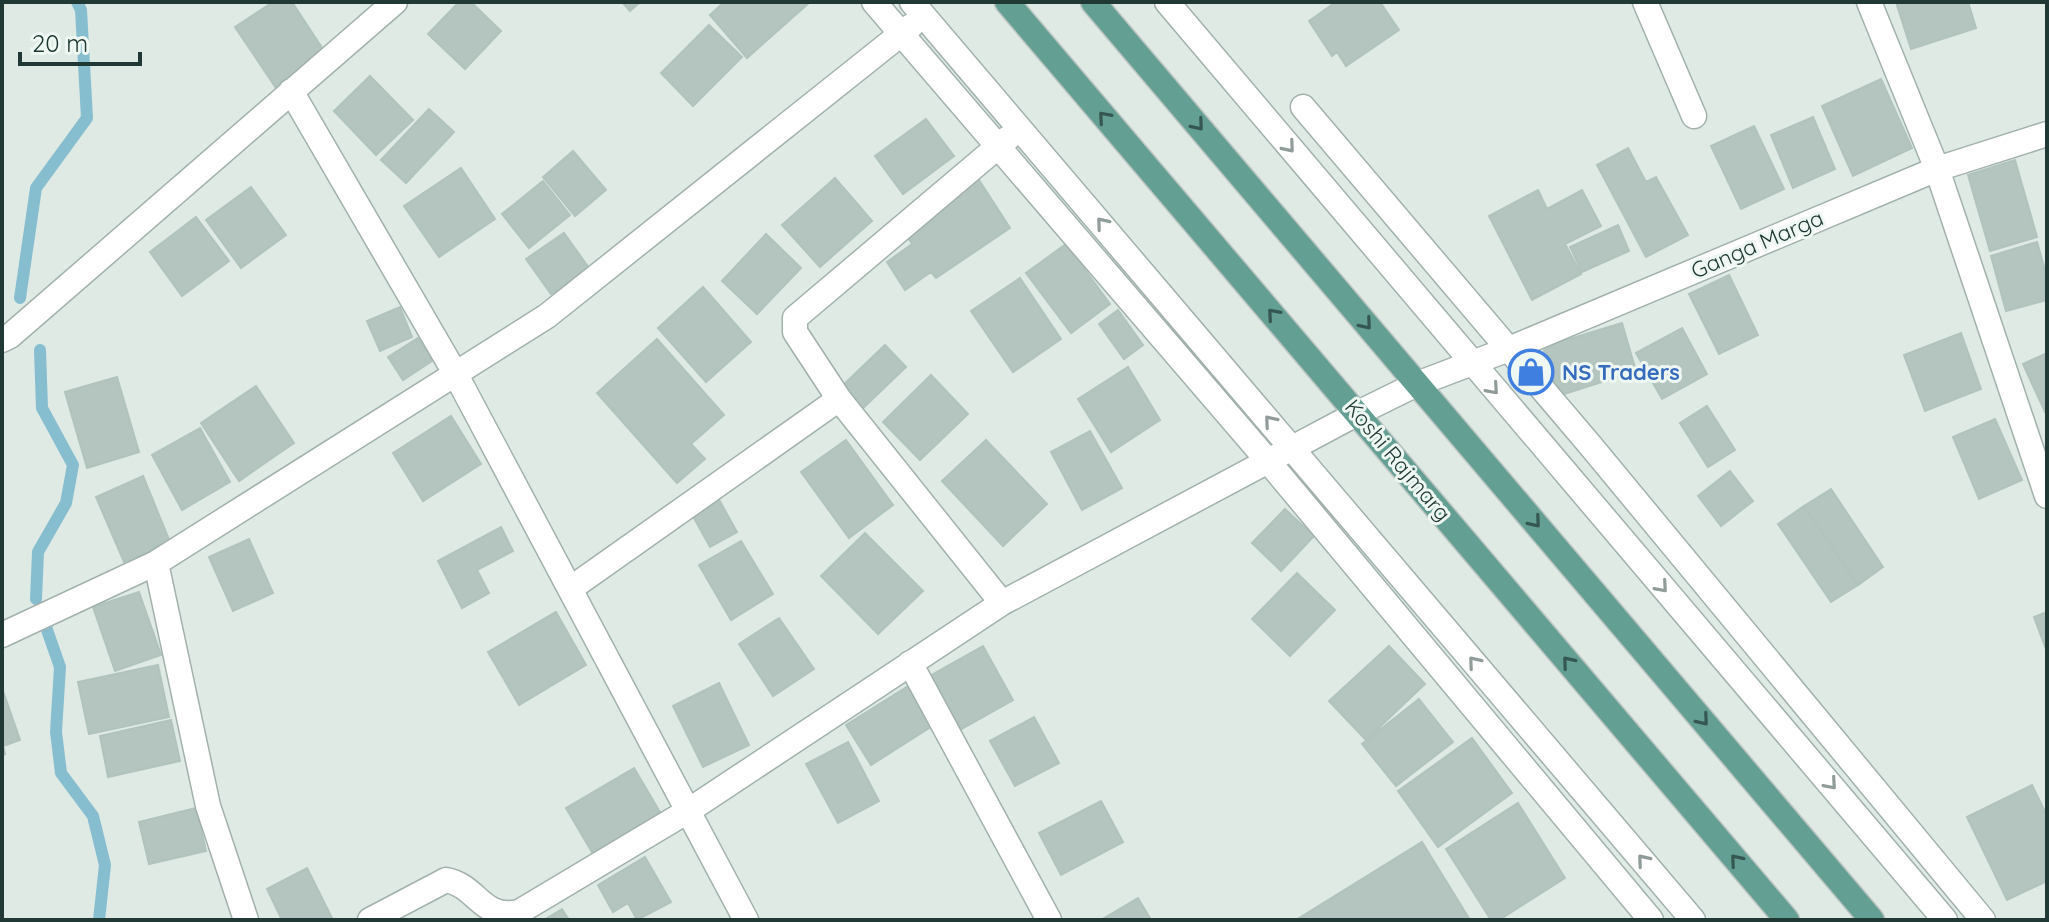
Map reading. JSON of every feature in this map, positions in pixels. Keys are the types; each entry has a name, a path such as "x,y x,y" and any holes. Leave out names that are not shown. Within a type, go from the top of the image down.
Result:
{"main road":[{"name":"Koshi Rajmarg","path":"1007,2 1787,920"},
{"path":"1093,2 1872,920"}],"street":[{"path":"2,340 395,2"},
{"path":"874,2 1268,461 1651,920"},
{"path":"1167,2 1945,920"},
{"path":"1645,2 1694,116"},
{"path":"1869,2 1937,169 2047,496"},
{"path":"2,635 156,563 547,316 900,34 918,9 1693,920"},
{"path":"291,91 455,373 746,920"},
{"path":"1303,107 1509,349 1983,920"},
{"path":"1002,603 839,399 795,332 795,318 1020,127"},
{"name":"Ganga Marga","path":"370,920 446,880 460,883 495,913 507,915 519,912 688,811 1002,603 1358,413 1417,384 1509,349 1937,169 2047,134"},
{"path":"570,589 839,399"},
{"path":"156,563 208,806 246,920"},
{"path":"910,663 1049,920"}],"building":[{"path":"273,2 292,2 328,57 278,91 235,27"},
{"path":"459,2 471,2 501,31 465,69 428,34"},
{"path":"622,2 640,2 630,11"},
{"path":"724,2 810,2 747,58 710,15"},
{"path":"1336,2 1380,2 1399,30 1346,66 1337,52 1332,56 1309,21"},
{"path":"1896,2 1968,2 1976,28 1911,49"},
{"path":"709,25 742,57 693,106 661,73"},
{"path":"370,76 413,120 376,155 334,111"},
{"path":"1881,79 1912,148 1853,176 1822,106"},
{"path":"429,109 454,132 406,183 381,160"},
{"path":"1813,117 1835,169 1793,188 1771,135"},
{"path":"926,119 954,156 903,194 875,156"},
{"path":"1754,126 1784,189 1741,209 1711,146"},
{"path":"1628,148 1646,182 1656,177 1688,235 1646,257 1597,165"},
{"path":"573,151 606,190 575,216 543,177"},
{"path":"2015,160 2037,237 1990,251 1968,175"},
{"path":"461,168 495,219 439,257 404,206"},
{"path":"835,178 872,221 820,267 782,225"},
{"path":"979,180 1010,228 936,278 931,272 905,290 887,262 912,244 904,231"},
{"path":"543,181 570,215 529,248 502,214"},
{"path":"251,187 286,235 241,268 206,220"},
{"path":"1538,190 1547,209 1582,190 1601,226 1565,244 1581,274 1532,300 1489,216"},
{"path":"196,217 229,261 182,296 150,252"},
{"path":"1618,225 1629,251 1582,272 1570,247"},
{"path":"564,233 589,268 551,294 526,259"},
{"path":"766,234 801,268 757,314 722,281"},
{"path":"2037,242 2047,277 2047,300 2006,311 1991,256"},
{"path":"1066,244 1110,304 1071,333 1026,273"},
{"path":"1729,275 1758,335 1719,354 1689,294"},
{"path":"1020,278 1061,339 1013,372 971,311"},
{"path":"703,287 751,342 706,382 658,328"},
{"path":"400,307 412,337 380,351 367,321"},
{"path":"1118,310 1143,345 1124,359 1099,324"},
{"path":"1622,323 1636,371 1558,396 1543,347"},
{"path":"1682,328 1707,374 1662,399 1636,353"},
{"path":"1961,333 1981,389 1925,411 1904,355"},
{"path":"418,338 432,361 403,380 388,357"},
{"path":"657,339 724,415 691,444 705,459 677,483 597,393"},
{"path":"885,345 906,367 860,411 839,389"},
{"path":"2047,353 2047,411 2045,412 2023,364"},
{"path":"1128,367 1160,420 1111,452 1078,399"},
{"path":"931,375 968,414 920,460 883,422"},
{"path":"117,377 139,452 87,468 65,392"},
{"path":"256,386 294,443 239,481 201,423"},
{"path":"1707,406 1735,450 1708,467 1680,423"},
{"path":"451,416 481,464 423,501 393,453"},
{"path":"1995,419 2022,480 1979,499 1953,437"},
{"path":"200,428 230,482 182,510 152,455"},
{"path":"1090,431 1122,488 1082,510 1051,452"},
{"path":"846,440 893,505 849,538 801,472"},
{"path":"986,440 1047,504 1003,546 942,481"},
{"path":"1730,471 1753,501 1721,526 1698,496"},
{"path":"143,476 170,542 124,562 96,497"},
{"path":"1831,489 1883,567 1858,585 1804,506"},
{"path":"717,496 737,532 710,547 690,511"},
{"path":"1804,506 1858,585 1831,602 1778,524"},
{"path":"1285,509 1314,536 1281,571 1252,543"},
{"path":"501,527 513,551 477,570 489,593 462,608 438,561"},
{"path":"865,533 923,591 878,634 821,576"},
{"path":"249,539 273,593 233,611 209,557"},
{"path":"741,541 773,594 731,620 699,565"},
{"path":"1297,573 1335,610 1290,656 1252,619"},
{"path":"139,592 161,655 115,671 93,607"},
{"path":"556,612 586,665 519,705 488,652"},
{"path":"2047,612 2047,652 2034,617"},
{"path":"779,618 814,669 773,696 739,644"},
{"path":"983,646 1013,700 960,730 930,676"},
{"path":"1389,646 1425,684 1366,740 1329,701"},
{"path":"158,665 169,717 89,734 78,682"},
{"path":"719,683 749,745 703,767 673,706"},
{"path":"910,685 934,725 871,765 846,725"},
{"path":"2,688 20,740 3,746 5,754 2,755"},
{"path":"1419,699 1453,742 1396,786 1362,744"},
{"path":"1034,717 1059,763 1015,786 990,741"},
{"path":"171,720 180,761 108,777 100,736"},
{"path":"1472,738 1512,793 1438,847 1398,791"},
{"path":"848,742 879,801 838,823 806,764"},
{"path":"634,768 661,814 593,854 566,808"},
{"path":"2032,785 2047,816 2047,881 2007,900 1967,817"},
{"path":"1101,801 1123,842 1061,875 1039,833"},
{"path":"1518,803 1565,878 1499,920 1491,920 1446,849"},
{"path":"196,808 206,851 149,864 139,822"},
{"path":"1422,842 1470,920 1296,920"},
{"path":"645,857 671,902 637,920 628,903 613,912 598,885"},
{"path":"307,868 333,920 282,920 267,889"},
{"path":"1138,898 1151,920 1101,920"},
{"path":"562,909 569,920 544,920"}],"waterway":[{"path":"20,298 36,188 87,118 81,10 77,2"},
{"path":"36,599 38,552 66,503 73,465 42,408 40,350"},
{"path":"46,627 60,667 56,732 61,773 93,816 105,865 99,920"}],"place":[{"name":"NS Traders","path":"1531,372"}]}
